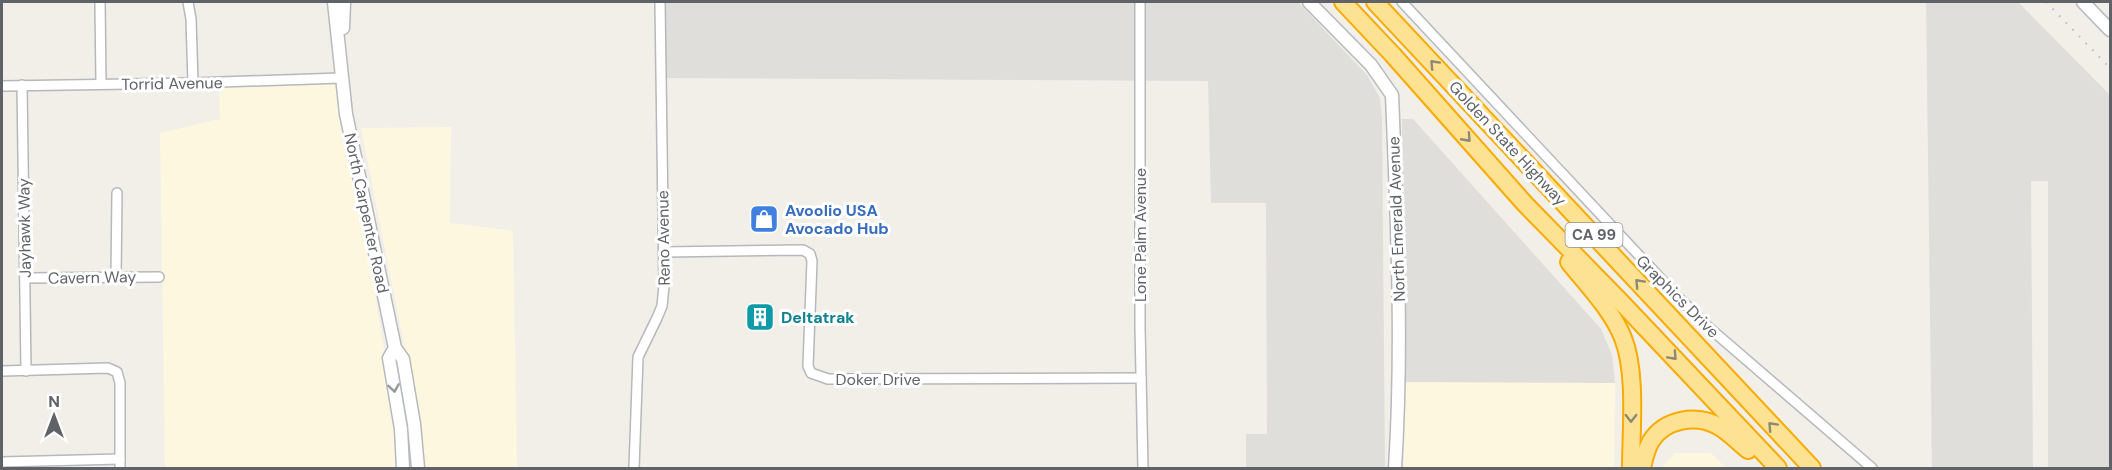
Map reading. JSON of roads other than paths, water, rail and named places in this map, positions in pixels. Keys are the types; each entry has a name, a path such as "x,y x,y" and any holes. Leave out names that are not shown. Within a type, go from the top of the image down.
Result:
{"highway":[{"name":"Golden State Highway","path":"1343,2 1394,55 1525,204 1778,468"},
{"name":"Golden State Highway","path":"1375,2 1812,468"},
{"path":"1525,204 1609,313 1624,339 1630,368 1631,468"},
{"path":"1642,468 1651,441 1661,430 1680,420 1692,419 1704,420 1724,430 1771,468"}],"main road":[{"name":"North Carpenter Road","path":"334,2 349,127 395,348 403,359 414,424 418,468"},
{"name":"North Carpenter Road","path":"342,78 344,2"},
{"name":"North Emerald Avenue","path":"1309,2 1371,64 1392,95 1399,327 1399,435 1395,468"},
{"path":"2084,2 2110,30"},
{"name":"North Carpenter Road","path":"395,348 390,358 401,429 403,468"}],"street":[{"path":"100,2 101,84"},
{"path":"188,2 191,19 193,83"},
{"name":"Reno Avenue","path":"634,468 637,367 642,346 662,306 664,290 660,2"},
{"name":"Lone Palm Avenue","path":"1140,2 1143,468"},
{"name":"Graphics Drive","path":"1402,2 1677,297 1706,325 1872,468"},
{"name":"Torrid Avenue","path":"2,86 342,78"},
{"name":"Jayhawk Way","path":"22,85 26,370"},
{"path":"116,277 117,193"},
{"name":"Doker Drive","path":"664,252 803,250 810,254 812,261 808,366 811,373 828,379 1141,378"},
{"name":"Cavern Way","path":"25,278 159,277"},
{"path":"2,371 108,368 117,372 120,383 120,464 2,462"}],"railway":[{"path":"2046,2 2110,68"}],"place":[{"name":"Avoolio USA Avocado Hub","path":"764,219"},
{"name":"Deltatrak","path":"760,317"}]}
